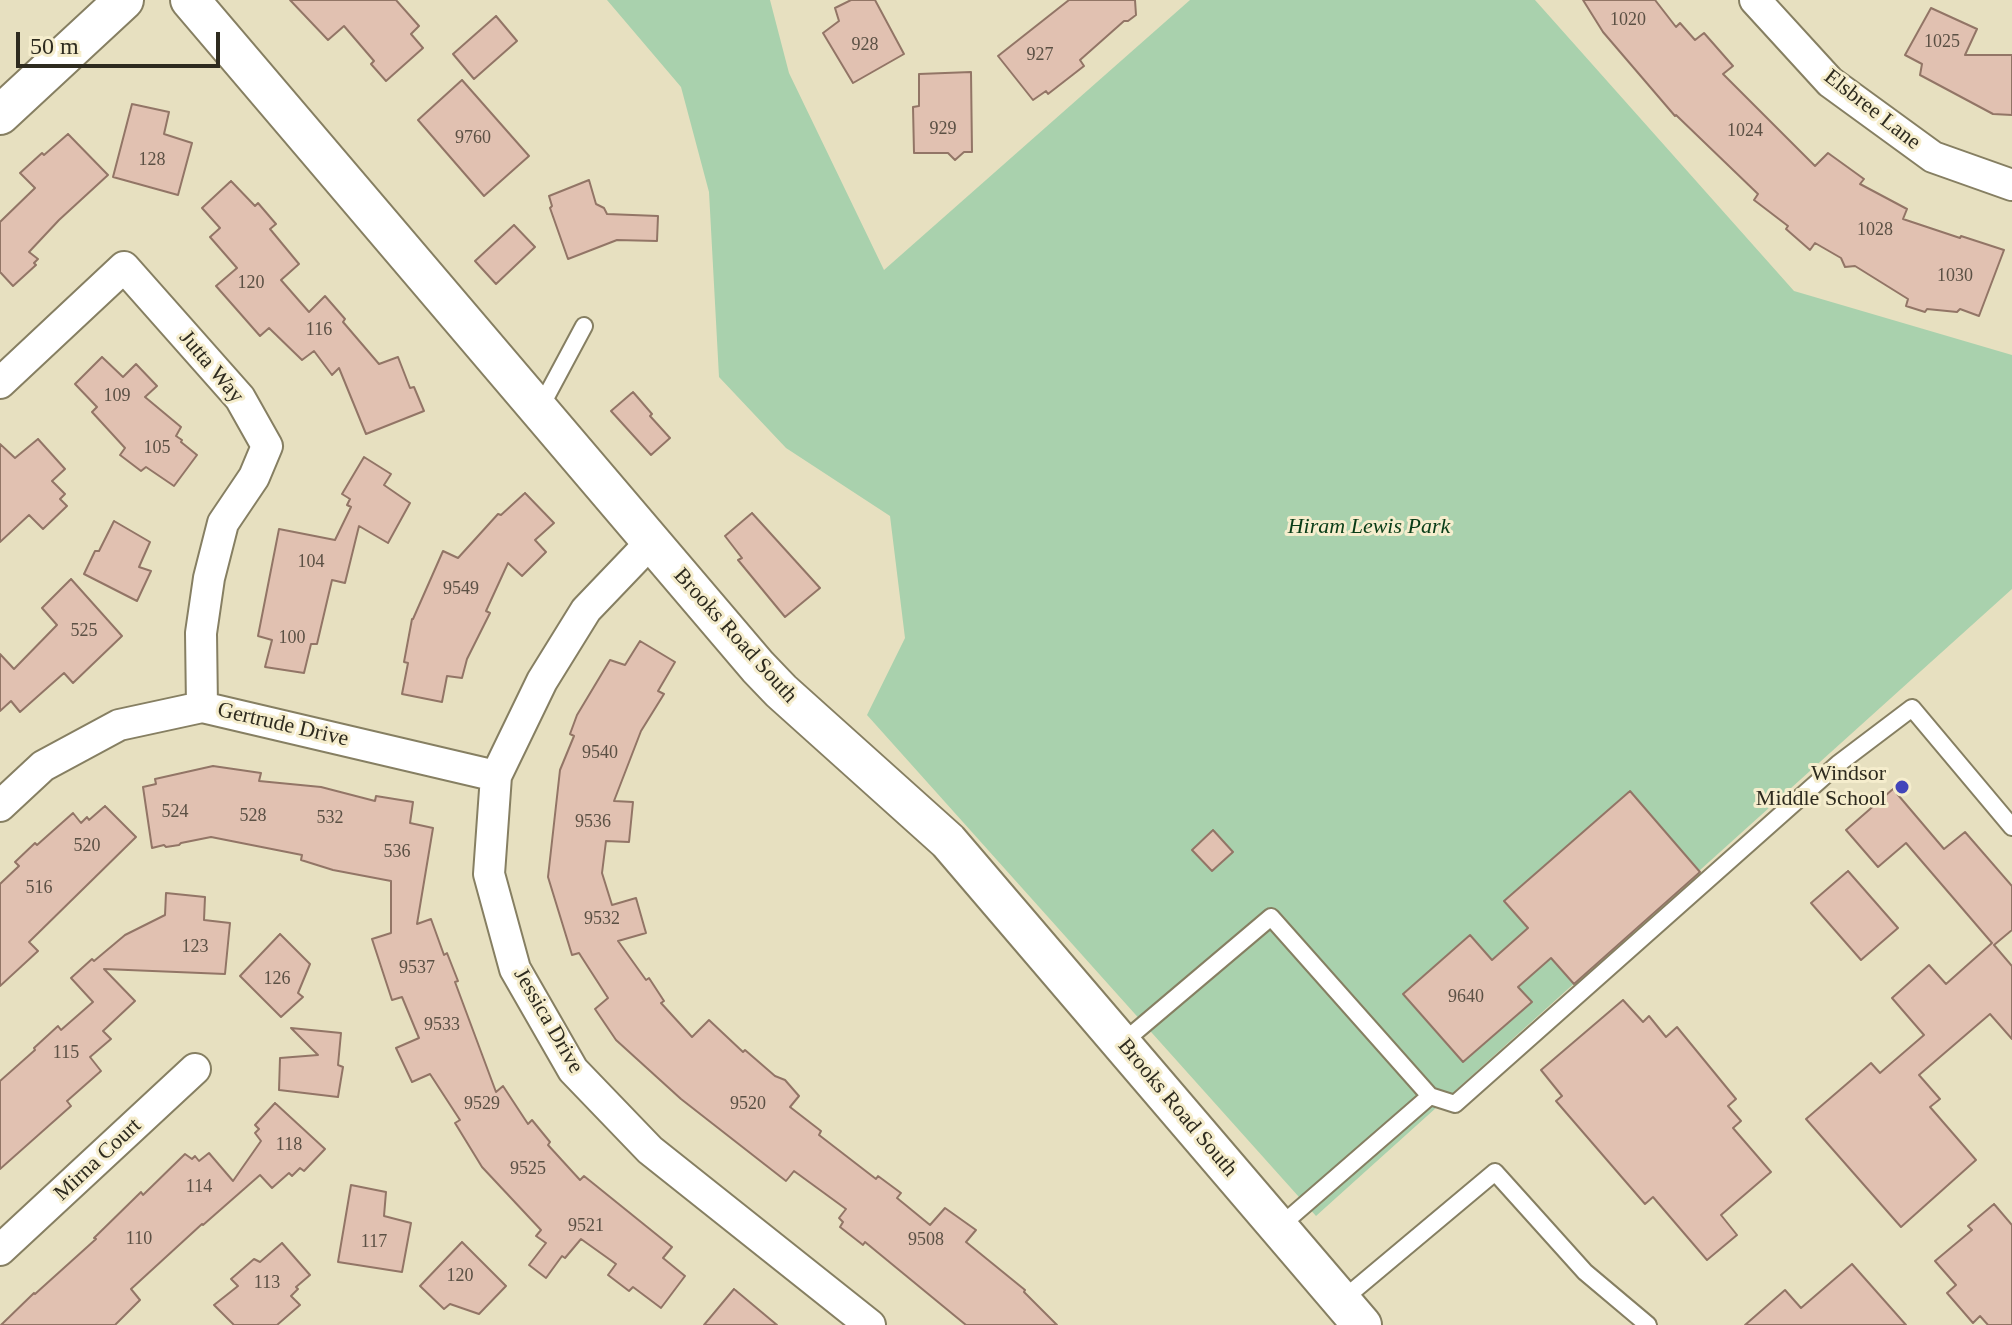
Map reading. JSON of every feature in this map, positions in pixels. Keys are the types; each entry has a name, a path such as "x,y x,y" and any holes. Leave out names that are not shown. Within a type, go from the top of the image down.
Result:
{"street":[{"path":"0,115 124,0"},
{"name":"Brooks Road South","path":"190,0 765,675 948,841 1352,1313"},
{"name":"Elsbree Lane","path":"1755,0 1830,82 1933,157 2012,185"},
{"name":"Jutta Way","path":"0,383 124,267 240,398 267,446 254,477 223,523 212,564 201,633 202,707"},
{"name":"Jessica Drive","path":"652,541 586,610 542,681 496,776 489,874 515,969 573,1070 650,1150 861,1322"},
{"name":"Gertrude Drive","path":"0,806 43,766 119,725 202,707 496,776"},
{"name":"Mirna Court","path":"0,1250 195,1069"}],"lane":[{"path":"539,410 584,326"},
{"path":"1122,1043 1271,917 1430,1096 1455,1104 1838,764 1912,708 2012,827"},
{"path":"1279,1227 1430,1096"},
{"path":"1352,1313 1495,1172 1585,1272 1648,1325"}],"green space":[{"name":"Hiram Lewis Park","path":"607,0 770,0 789,73 884,270 1190,0 1535,0 1794,291 2012,355 2012,589 1316,1216 867,715 905,638 890,516 786,448 719,377 709,192 681,87"}],"building":[{"path":"290,0 396,0 419,26 411,34 423,48 386,81 371,64 374,61 344,26 328,40"},
{"path":"851,0 875,0 904,54 853,83 823,33 839,21 835,8"},
{"path":"1069,0 1135,0 1136,15 1124,21 1080,60 1084,66 1048,94 1046,91 1033,100 998,56"},
{"path":"1583,0 1655,0 1676,27 1680,23 1695,40 1704,33 1733,66 1723,74 1815,166 1828,153 1864,179 1860,184 1907,209 1903,219 2004,250 1979,316 1960,309 1957,312 1927,309 1925,312 1906,306 1908,299 1855,266 1845,267 1841,258 1815,243 1810,250 1786,229 1788,226 1754,200 1758,194 1675,116 1603,32"},
{"path":"1931,8 1977,29 1965,55 2012,55 2012,115 1993,114 1920,75 1922,64 1905,55"},
{"path":"496,16 517,41 474,79 453,54"},
{"path":"971,72 972,152 964,152 955,160 948,153 914,153 913,107 919,106 919,74"},
{"path":"462,80 529,156 484,196 418,120"},
{"path":"132,104 169,112 164,134 192,143 178,195 113,177"},
{"path":"68,134 108,175 29,252 38,259 34,263 36,265 13,286 0,272 0,222 35,188 20,173"},
{"path":"589,180 596,204 604,208 607,214 658,216 657,241 617,240 568,259 550,208 549,196"},
{"path":"231,181 255,206 258,203 276,224 270,229 299,264 281,280 309,312 325,296 379,364 398,357 410,388 414,387 424,411 366,434 339,368 332,375 314,351 302,360 269,328 260,336 216,286 237,268 210,237 220,228 202,208"},
{"path":"514,225 535,247 496,284 475,261"},
{"path":"102,357 123,377 136,364 157,386 145,397 181,427 176,436 197,455 174,486 146,467 141,471 120,455 125,448 92,412 97,407 75,384"},
{"path":"633,392 670,438 651,455 611,411"},
{"path":"38,439 65,469 52,481 65,494 60,499 67,506 43,529 29,515 0,542 0,444 15,458"},
{"path":"364,457 391,474 384,485 410,503 388,543 359,526 345,583 332,580 317,644 311,644 304,673 265,667 272,640 258,636 279,529 335,540 351,507 347,505 350,499 342,494"},
{"path":"525,493 554,523 535,540 546,552 522,576 508,563 486,611 490,613 467,659 462,678 447,676 442,702 402,694 412,619 443,551 458,558 498,514 501,515"},
{"path":"752,513 820,588 785,617 738,560 742,558 725,536"},
{"path":"114,521 150,542 139,567 151,571 137,601 84,574"},
{"path":"71,579 122,636 73,683 64,673 20,712 11,701 0,711 0,654 14,669 57,625 42,608"},
{"path":"640,641 675,662 658,691 664,694 641,731 614,801 633,802 629,842 606,841 602,873 612,905 636,898 646,933 618,941 646,980 649,978 664,1001 661,1003 692,1037 709,1020 743,1052 745,1050 775,1076 785,1080 799,1096 790,1107 821,1131 819,1135 876,1179 878,1176 901,1193 897,1198 930,1225 945,1208 976,1230 966,1242 1025,1290 1057,1325 966,1325 865,1242 863,1245 840,1227 843,1222 839,1218 846,1209 794,1171 786,1181 681,1099 616,1040 595,1009 608,998 579,953 572,955 548,877 560,770 574,736 570,734 577,715 610,660 625,665"},
{"path":"213,766 261,773 259,781 321,787 375,801 376,796 413,802 410,823 433,828 417,924 431,919 444,955 447,953 496,1092 503,1086 528,1124 532,1120 550,1142 548,1145 580,1180 584,1176 672,1247 663,1258 685,1276 661,1308 633,1287 629,1291 608,1275 616,1264 581,1239 565,1258 562,1256 546,1278 529,1265 546,1243 536,1236 541,1230 482,1167 455,1123 460,1120 430,1074 412,1082 396,1048 419,1038 402,997 392,1000 372,939 391,933 391,881 333,870 301,860 302,855 211,837 152,848 143,787 156,784 155,779"},
{"path":"1893,789 1944,849 1965,832 2012,886 2012,930 1994,945 2012,966 2012,1039 1990,1014 1919,1075 1940,1099 1930,1107 1976,1160 1901,1227 1806,1119 1871,1063 1880,1073 1924,1035 1892,998 1929,965 1946,984 1992,943 1906,843 1878,867 1846,830"},
{"path":"1630,791 1700,872 1574,984 1551,958 1518,987 1532,1002 1463,1062 1403,994 1470,935 1492,960 1528,928 1504,901"},
{"path":"105,806 136,837 29,942 38,951 0,986 0,884 19,866 15,862 73,813 81,823"},
{"path":"1213,830 1233,852 1212,871 1192,850"},
{"path":"1848,871 1898,928 1861,960 1811,903"},
{"path":"166,893 205,897 204,920 230,923 225,974 104,969 135,1001 103,1031 111,1039 90,1057 101,1071 67,1101 71,1106 0,1169 0,1081 58,1026 61,1030 93,1002 71,978 125,935 165,915"},
{"path":"280,934 310,964 298,993 303,997 281,1017 240,976"},
{"path":"1623,1000 1643,1022 1649,1016 1666,1037 1677,1027 1736,1099 1728,1106 1741,1121 1733,1128 1771,1172 1721,1215 1737,1235 1707,1260 1653,1197 1645,1204 1556,1101 1562,1096 1541,1070"},
{"path":"291,1028 341,1033 338,1065 343,1067 338,1097 279,1090 280,1058 318,1055"},
{"path":"275,1103 325,1149 304,1171 300,1168 292,1176 289,1173 272,1188 260,1175 131,1289 140,1300 115,1325 1,1325 185,1154 192,1159 195,1156 199,1161 209,1153 233,1181 261,1141 255,1133 259,1129 255,1125"},
{"path":"351,1185 386,1192 384,1216 411,1223 402,1272 338,1262"},
{"path":"1994,1204 2012,1225 2012,1325 1988,1325 1980,1316 1973,1323 1947,1293 1956,1285 1935,1261 1972,1230 1968,1226"},
{"path":"462,1242 506,1286 479,1314 450,1304 444,1309 420,1286"},
{"path":"282,1243 310,1275 291,1296 300,1305 277,1325 234,1325 214,1305 238,1286 231,1279 254,1259 260,1262"},
{"path":"1852,1264 1906,1325 1745,1325 1785,1290 1801,1308"},
{"path":"734,1289 777,1325 704,1325"}],"place":[{"name":"Windsor Middle School","path":"1902,787"}]}
